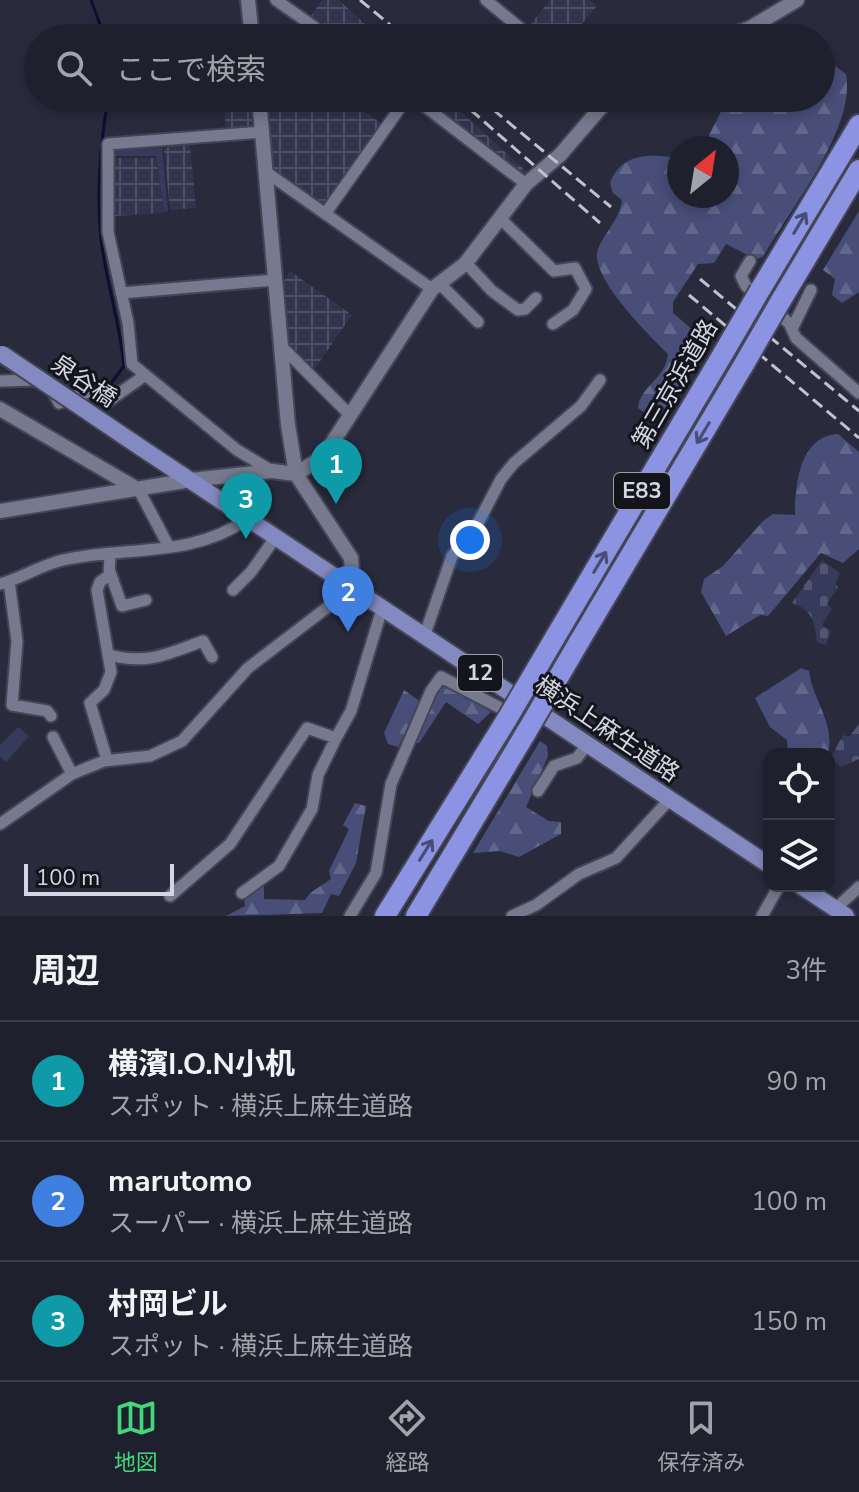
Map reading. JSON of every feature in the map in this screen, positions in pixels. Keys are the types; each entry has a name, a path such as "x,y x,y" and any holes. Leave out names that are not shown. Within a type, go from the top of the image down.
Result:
{"highway":[{"name":"第三京浜道路","path":"385,916 507,719 859,125"},
{"name":"第三京浜道路","path":"416,916 859,170"}],"main road":[{"name":"泉谷橋","path":"1,353 140,447"},
{"name":"横浜上麻生道路","path":"140,447 763,861"},
{"path":"810,892 840,912"}],"street":[{"path":"248,0 251,24"},
{"path":"276,0 310,24"},
{"path":"487,0 515,24"},
{"path":"757,24 797,0"},
{"path":"0,824 72,774 107,760 150,756 182,741 248,668 329,606 352,572 351,558 296,474 260,112"},
{"path":"325,214 397,112"},
{"path":"432,112 526,184"},
{"path":"0,511 191,480 272,471 296,474 323,457 436,287 466,263 502,220 526,184 560,155 596,112"},
{"path":"262,132 108,144 108,232 121,293 130,360 144,376 237,450 272,471"},
{"path":"266,172 436,287 478,322"},
{"path":"502,220 554,271 575,268 586,289 573,310 553,324"},
{"path":"750,261 741,276 746,286 792,329 809,351 859,393"},
{"path":"466,263 492,291 518,310 525,309 536,298"},
{"path":"121,293 275,280"},
{"path":"792,329 811,290"},
{"path":"281,346 350,415"},
{"path":"2,379 42,380 51,386 54,399 59,403 81,392 110,400 144,376"},
{"path":"424,637 452,556 476,527 501,479 514,463 581,406 600,380"},
{"path":"0,409 139,490 169,547"},
{"path":"51,716 47,711 12,705 17,641 5,583 27,571 65,559 201,544 228,533 247,519"},
{"path":"233,590 251,572 275,538"},
{"path":"110,555 110,572 122,606 146,600"},
{"path":"107,760 90,703 104,690 111,672 97,590 110,572"},
{"path":"242,893 279,866 312,809 318,775 351,711 382,609"},
{"path":"109,655 134,661 154,659 203,641 212,657"},
{"path":"350,916 376,873 391,784 431,691 441,677 519,718 527,705"},
{"path":"170,896 230,844 307,728 336,738"},
{"path":"53,737 72,774"},
{"path":"538,791 554,766 577,758 586,746"},
{"path":"512,916 536,905 579,874 616,858 670,799"},
{"path":"840,912 859,887"},
{"path":"762,916 776,892"}],"shaded area":[{"path":"322,0 339,0 365,24 316,24 309,19"},
{"path":"550,0 590,0 597,6 582,24 531,24"},
{"path":"224,112 252,112 253,127 226,129"},
{"path":"268,112 365,112 382,124 324,207 273,173"},
{"path":"438,112 461,112 529,174 523,178"},
{"path":"190,145 196,208 170,210 164,148"},
{"path":"115,158 156,158 164,213 115,216"},
{"path":"290,271 352,315 314,370 288,345 283,282"}],"green space":[{"path":"835,66 846,74 846,96 831,144 763,257 756,259 726,244 714,263 698,264 673,302 673,313 701,337 704,347 661,415 652,418 638,408 640,400 662,370 668,354 622,305 597,261 598,249 622,200 613,193 610,183 615,173 629,160 648,156 667,157 667,208 739,208 739,136 709,136 721,112 835,112"},
{"path":"162,148 168,211 164,212 156,156 114,156 115,150"},
{"path":"859,211 859,292 842,303 832,295 835,279 823,270"},
{"path":"838,434 859,452 859,549 843,563 821,553 768,616 760,615 726,636 701,592 704,579 723,566 763,521 773,514 795,515 796,490 808,452 825,437"},
{"path":"822,560 840,573 835,584 838,587 827,604 832,609 822,625 831,631 826,645 817,642 809,614 792,603"},
{"path":"801,668 809,671 829,732 828,748 788,748 787,740 770,727 755,698"},
{"path":"439,685 449,686 491,712 478,724 446,702 419,743 414,743"},
{"path":"404,690 421,702 398,747 388,744 384,733"},
{"path":"859,724 859,759 841,767 835,763 835,750 843,735 849,737"},
{"path":"18,727 29,736 6,762 0,757 0,745"},
{"path":"540,741 547,746 548,756 526,807 549,821 561,822 561,834 519,857 500,851 473,853"},
{"path":"355,803 366,806 356,863 339,896 331,894 322,913 226,916 245,906 244,897 264,886 264,899 305,900 331,879 329,871 349,829 343,825"}],"waterway":[{"path":"91,0 100,24"},
{"path":"103,394 124,366 103,255 100,221 100,168 106,112"}],"railway":[{"path":"360,0 389,24"},
{"path":"473,112 600,223"},
{"path":"496,112 611,207"},
{"path":"700,279 859,411"},
{"path":"689,295 859,438"}],"place":[{"name":"横濱I.O.N小机","path":"336,504"},
{"name":"村岡ビル","path":"246,539"},
{"name":"marutomo","path":"348,632"}]}
